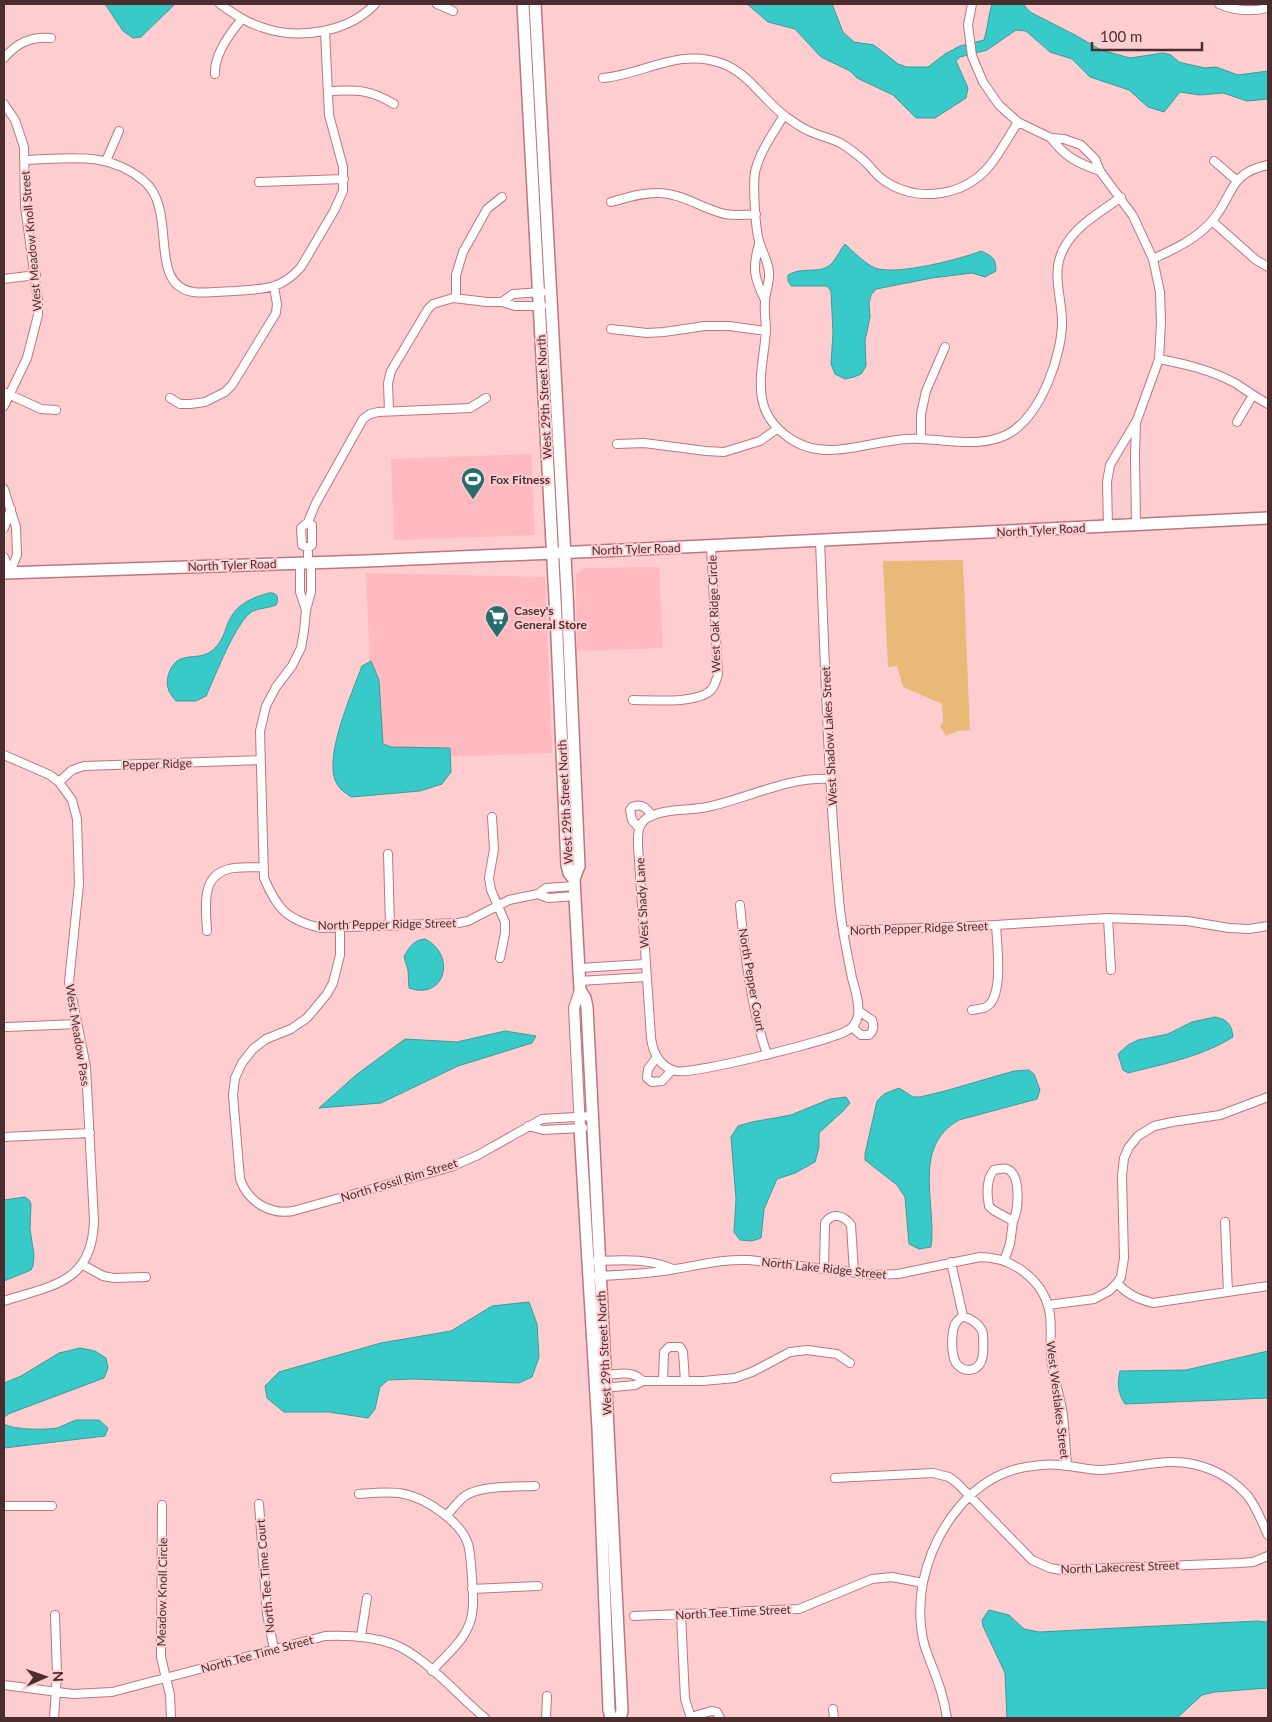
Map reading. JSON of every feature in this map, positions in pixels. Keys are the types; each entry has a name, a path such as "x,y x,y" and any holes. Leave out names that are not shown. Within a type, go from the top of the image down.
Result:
{"main road":[{"name":"West 29th Street North","path":"523,4 564,552 566,704"},
{"name":"West 29th Street North","path":"535,4 544,292"},
{"name":"West 29th Street North","path":"545,305 552,552 580,866 575,887 578,968 579,986 587,1006 586,1122 608,1552 622,1711 620,1718"},
{"name":"North Tyler Road","path":"7,573 711,546 1268,518"},
{"name":"West 29th Street North","path":"608,1552 609,1710 611,1718"}],"street":[{"path":"220,4 242,19 282,32 325,31 355,20 375,4"},
{"path":"437,4 453,11"},
{"path":"972,4 968,25 972,56 983,82 998,105 1018,122 1051,138 1064,139 1081,145 1095,159 1100,172 1134,216 1153,259 1160,292 1159,358 1137,420 1110,465 1107,482 1108,527"},
{"path":"1219,4 1240,10 1257,11 1268,8"},
{"path":"215,74 215,65 218,57 242,19"},
{"path":"24,160 99,159 138,177 151,189 161,211 166,266 180,287 199,292 274,287 288,280 301,267 339,202 343,191 343,167 330,125 325,31"},
{"path":"4,58 18,45 30,38 51,38"},
{"path":"603,78 618,76 676,59 691,57 707,59 729,66 747,78 784,115 808,131 840,143 861,158 882,179 916,194 933,195 953,191 974,179 991,165 1018,122"},
{"path":"328,91 364,91 373,93 394,104"},
{"name":"West Meadow Knoll Street","path":"4,104 15,120 22,137 25,206 36,275 38,315 27,358 6,393 4,406"},
{"path":"784,115 762,151 755,173 754,198 759,244 766,258 770,274 765,300 766,331 760,378 761,397 768,415 777,429 789,439 806,447 822,451 834,451 892,440 921,438 970,442 988,441 1008,434 1023,424 1034,410 1057,359 1062,341 1062,317 1057,266 1063,249 1074,232 1121,197"},
{"path":"106,161 119,131"},
{"path":"1051,138 1059,149 1072,160 1100,172"},
{"path":"1214,161 1236,180"},
{"path":"1153,259 1180,247 1196,236 1212,221 1236,180 1248,172 1268,165"},
{"path":"259,182 344,179"},
{"path":"611,202 646,193 660,193 674,196 724,214 756,214"},
{"path":"456,298 456,274 463,252 487,209 502,197"},
{"path":"1212,221 1256,260 1268,267"},
{"path":"759,244 754,260 755,272 757,284 765,300"},
{"path":"4,279 36,275"},
{"path":"170,398 180,404 204,402 216,398 232,385 276,313 277,304 274,287"},
{"path":"502,302 513,294 544,292"},
{"path":"486,398 470,408 389,411 388,383 391,370 428,309 433,304 442,300 456,298 502,302 515,306 545,305"},
{"path":"611,328 647,333 705,326 729,326 766,331"},
{"path":"921,438 921,414 926,391 945,347"},
{"path":"1159,358 1194,366 1210,372 1235,383 1268,404"},
{"path":"6,393 41,409 56,410"},
{"path":"1237,422 1253,396"},
{"name":"North Pepper Ridge Street","path":"389,411 370,414 363,419 316,503 308,522 312,525 312,545 308,548 306,563 311,592 306,610 304,631 300,648 292,666 276,687 266,706 260,731 264,878 273,899 280,908 296,920 321,928 468,921 498,904 538,894 546,888 575,887"},
{"path":"1136,526 1134,455 1137,420"},
{"path":"617,444 644,443 724,452 760,441 777,429"},
{"path":"4,491 16,527 17,554 7,573"},
{"path":"4,528 11,508"},
{"name":"West Shadow Lakes Street","path":"820,541 830,779 843,931"},
{"name":"West Oak Ridge Circle","path":"633,700 699,698 710,691 716,683 718,674 711,546"},
{"path":"4,556 7,573"},
{"name":"West Meadow Pass","path":"4,755 50,775 59,782 72,800 77,819 79,884 69,982 86,1067 94,1235 83,1264 69,1278 57,1284 4,1301"},
{"name":"Pepper Ridge","path":"59,782 72,770 84,766 260,760"},
{"path":"639,828 652,816 661,813 709,806 785,782 813,778 830,779"},
{"name":"West Shady Lane","path":"646,977 638,846 639,828 632,820 630,810 632,807 640,805 652,816"},
{"path":"492,817 494,849 489,878 491,890 505,922 505,933 500,958"},
{"path":"388,854 390,925"},
{"path":"207,931 206,895 208,884 214,876 230,868 264,867"},
{"name":"North Pepper Court","path":"740,905 753,999 767,1055"},
{"path":"1108,918 1111,970"},
{"name":"North Pepper Ridge Street","path":"859,1011 843,931 996,925 1108,918 1186,921 1249,929 1268,926"},
{"path":"972,1010 990,1005 998,983 996,925"},
{"name":"North Fossil Rim Street","path":"340,927 340,955 333,982 327,994 307,1018 291,1028 266,1039 253,1049 242,1063 235,1078 233,1095 240,1179 242,1186 252,1198 264,1207 284,1212 293,1211 451,1167 478,1155 542,1119 586,1122"},
{"path":"578,968 645,964"},
{"path":"579,986 646,977 651,1038 657,1057 672,1070 682,1072 767,1055 840,1034 852,1027 856,1022 859,1011 872,1020 874,1027 869,1035 861,1035 852,1027"},
{"path":"7,1027 77,1024"},
{"path":"657,1057 648,1069 647,1078 652,1082 662,1081 672,1070"},
{"path":"1048,1305 1094,1299 1102,1296 1117,1284 1121,1277 1124,1258 1122,1176 1124,1158 1138,1136 1154,1126 1220,1116 1268,1097"},
{"path":"556,1119 557,1129"},
{"path":"528,1126 543,1130 557,1129 586,1122"},
{"path":"4,1138 90,1133"},
{"path":"1004,1261 1010,1244 1013,1221 1017,1209 1017,1182 1014,1175 1007,1169 994,1170 988,1183 989,1206 1013,1221"},
{"path":"824,1269 825,1223 833,1216 840,1216 847,1219 851,1225 854,1272"},
{"path":"1225,1222 1228,1292"},
{"name":"North Lake Ridge Street","path":"595,1276 675,1270 732,1259 875,1275 898,1274 950,1262 980,1257 993,1257 1017,1266 1028,1275 1040,1288 1048,1305"},
{"path":"594,1262 643,1260 658,1263 675,1270"},
{"path":"950,1262 963,1316 978,1324 983,1334 982,1359 979,1365 971,1370 959,1367 954,1356 953,1331 955,1324 963,1316"},
{"path":"83,1264 103,1276 114,1278 146,1277"},
{"path":"1117,1284 1127,1294 1139,1300 1153,1303 1268,1286"},
{"name":"West Westlakes Street","path":"1048,1305 1052,1365 1062,1411 1067,1465"},
{"path":"664,1381 664,1352 669,1347 674,1346 680,1347 683,1352 685,1381"},
{"path":"600,1388 635,1385 643,1381 735,1378 752,1372 790,1352 822,1351 837,1354 850,1364"},
{"path":"599,1375 636,1375 643,1381"},
{"path":"947,1718 943,1694 925,1648 921,1599 923,1583 927,1566 939,1537 958,1509 990,1480 1002,1474 1034,1466 1067,1465 1098,1470 1168,1462 1203,1466 1222,1474 1248,1496 1268,1535"},
{"name":"North Lakecrest Street","path":"835,1478 933,1473 949,1477 1032,1560 1050,1568 1061,1570 1241,1563 1253,1562 1268,1556"},
{"path":"446,1516 464,1496 474,1492 490,1488 535,1486"},
{"path":"359,1494 404,1494 429,1503 446,1516 461,1532 467,1542 470,1554 472,1589 472,1615 469,1627 459,1642 432,1671"},
{"name":"North Tee Time Court","path":"259,1504 266,1614 274,1649"},
{"name":"Meadow Knoll Circle","path":"162,1505 161,1648 165,1678 170,1695 171,1718"},
{"path":"4,1506 52,1506"},
{"name":"North Tee Time Street","path":"634,1616 799,1609 858,1583 882,1577 923,1583"},
{"path":"472,1589 538,1586"},
{"path":"361,1636 367,1598"},
{"path":"681,1614 685,1700 691,1718 711,1711 716,1712 720,1718"},
{"path":"54,1718 57,1675 55,1615"},
{"name":"North Tee Time Street","path":"4,1684 56,1692 91,1694 112,1692 325,1636 361,1636 394,1644 413,1654 485,1718"},
{"path":"546,1718 547,1696"},
{"path":"833,1709 834,1718"}],"shaded area":[{"path":"531,454 535,535 394,540 391,459"},
{"path":"963,560 970,730 957,731 946,736 940,726 943,722 942,704 903,687 897,666 888,667 883,561"},
{"path":"659,567 663,648 577,651 576,575 584,568"},
{"path":"366,573 545,577 552,753 374,759"}],"water":[{"path":"105,4 175,4 141,37 133,38 123,31"},
{"path":"747,4 832,4 843,32 854,42 874,45 898,64 907,67 928,67 945,54 960,46 984,40 992,4 1023,4 1030,12 1101,50 1130,58 1163,53 1171,55 1179,62 1205,68 1216,67 1238,75 1268,71 1268,99 1247,101 1223,93 1200,95 1180,92 1164,112 1148,107 1129,90 1090,77 1072,59 1050,52 1026,31 1016,30 987,50 960,57 956,61 968,88 966,98 935,118 916,118 893,95 857,78 850,71 821,57 795,29 768,22"},
{"path":"845,244 868,264 885,270 928,266 981,251 993,258 996,271 985,277 972,273 932,278 876,289 871,295 869,303 870,317 865,341 866,366 861,374 845,379 835,374 831,364 833,333 831,291 827,286 791,286 788,281 788,275 798,271 819,270 827,267 835,260"},
{"path":"274,593 277,596 276,605 253,611 246,616 220,663 206,696 196,701 176,701 169,692 167,684 174,664 181,659 207,654 220,642 231,616 240,606 256,597"},
{"path":"371,661 379,680 383,744 391,747 450,748 451,772 442,784 420,791 351,797 341,790 337,784 333,773 333,759 340,726 362,666"},
{"path":"425,939 435,946 441,955 442,974 438,982 431,988 421,990 409,988 408,970 404,957 412,945"},
{"path":"1215,1017 1223,1019 1228,1023 1233,1037 1208,1050 1182,1059 1128,1073 1123,1070 1118,1054 1128,1045 1138,1040 1168,1034 1192,1022"},
{"path":"505,1031 536,1036 532,1043 458,1066 381,1103 319,1108 356,1075 405,1039 457,1042"},
{"path":"1029,1070 1034,1074 1040,1090 1037,1099 959,1120 944,1131 935,1145 929,1178 931,1247 919,1249 909,1244 905,1197 897,1185 865,1160 877,1101 884,1094 899,1088 913,1097 920,1097 1014,1071"},
{"path":"846,1097 850,1103 819,1133 819,1147 815,1162 795,1173 777,1179 764,1209 761,1238 752,1241 740,1240 734,1232 736,1199 731,1137 738,1126 791,1115 830,1099"},
{"path":"25,1197 31,1204 30,1229 34,1255 33,1266 31,1270 4,1281 4,1200"},
{"path":"529,1302 537,1324 539,1357 532,1377 519,1383 412,1379 388,1380 380,1387 375,1409 368,1418 329,1412 284,1412 267,1398 265,1386 279,1372 381,1343 451,1331 492,1306"},
{"path":"80,1348 95,1351 106,1358 108,1368 104,1378 8,1414 4,1418 4,1383 21,1376 59,1353"},
{"path":"1268,1351 1268,1398 1125,1404 1118,1384 1120,1371 1186,1370"},
{"path":"76,1420 99,1420 108,1428 105,1436 4,1448 4,1424 22,1428 45,1429 57,1428"},
{"path":"989,1610 1009,1615 1024,1629 1039,1632 1268,1622 1268,1688 1215,1692 1202,1695 1177,1718 1007,1718 1005,1673 982,1620"}],"place":[{"name":"Fox Fitness","path":"473,500"},
{"name":"Casey's General Store","path":"497,638"}]}
